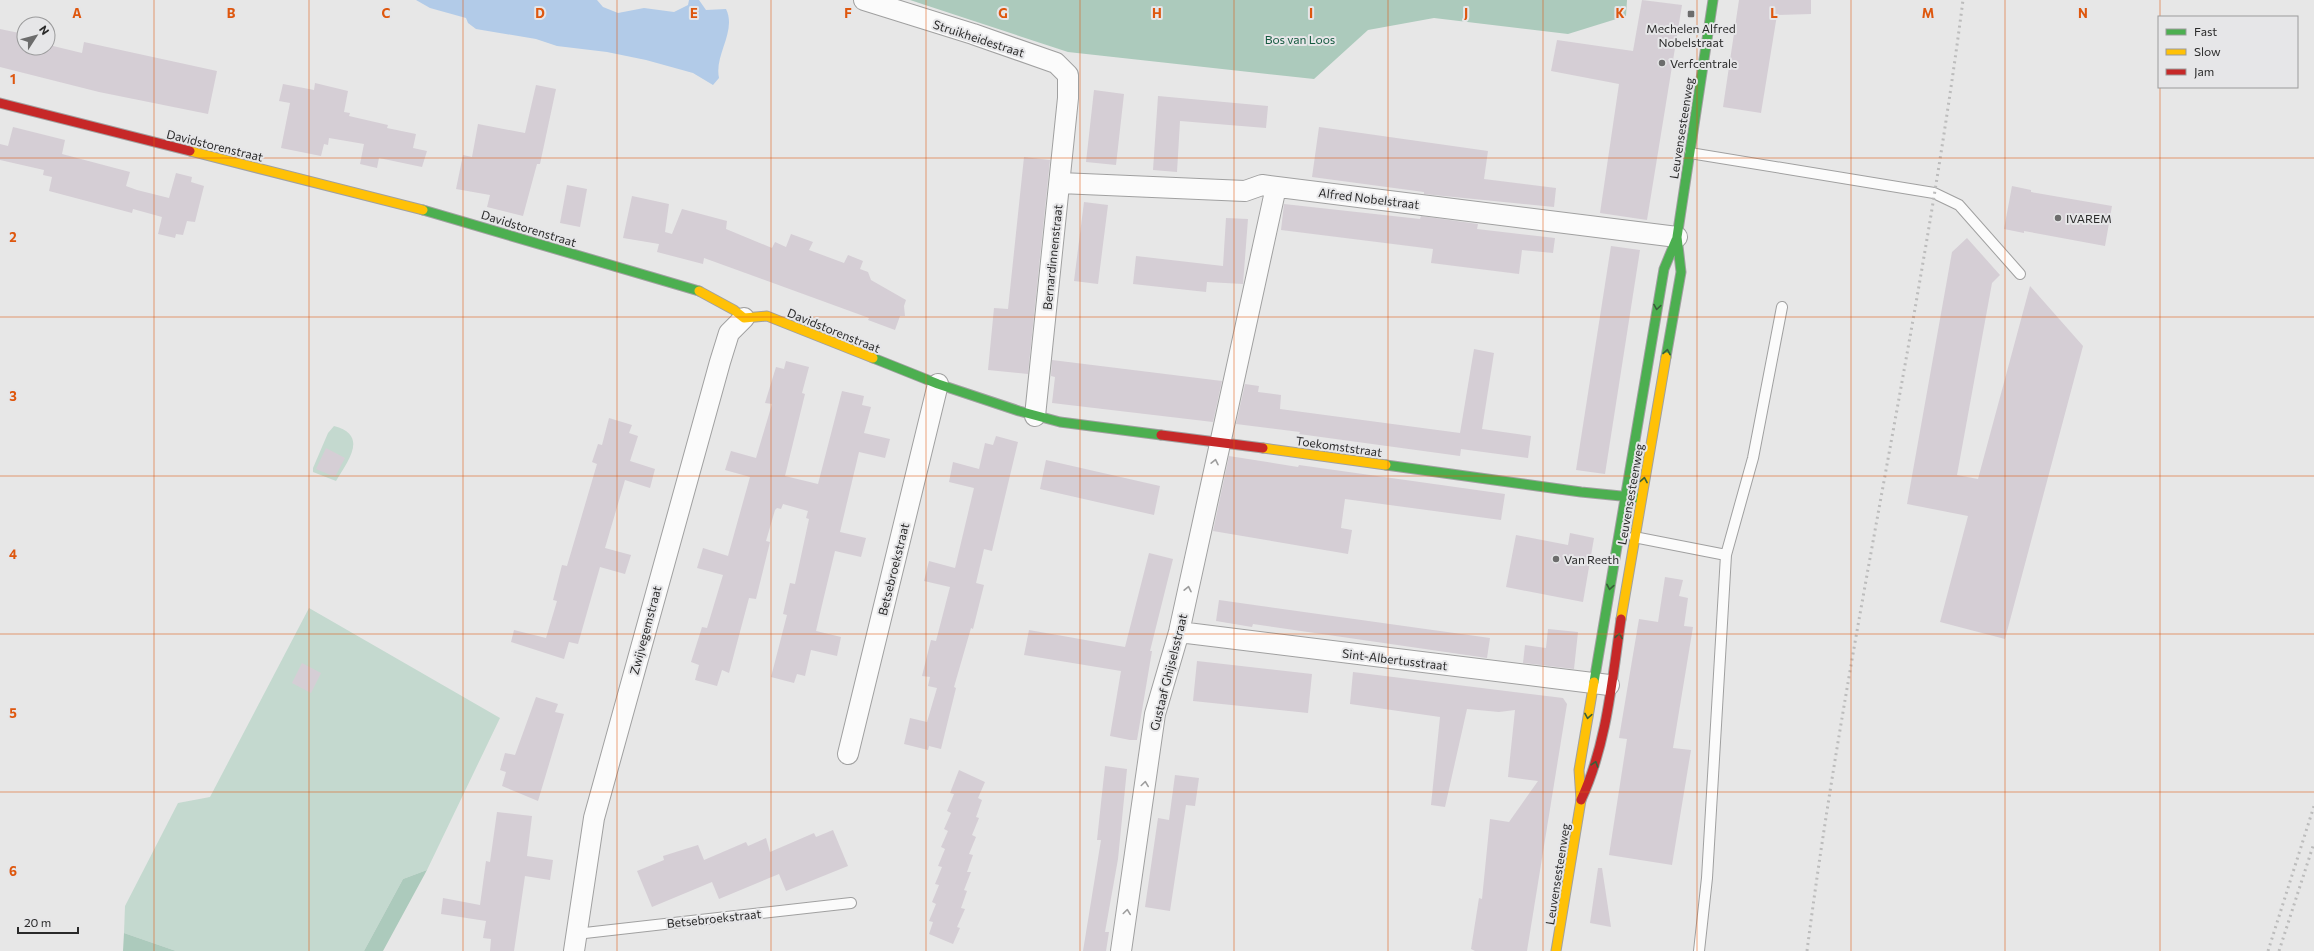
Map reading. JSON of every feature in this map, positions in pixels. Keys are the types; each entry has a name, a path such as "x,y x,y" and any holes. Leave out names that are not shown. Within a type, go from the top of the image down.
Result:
{"street":[{"name":"Struikheidestraat","path":"864,0 1056,63 1068,75 1068,98"},
{"name":"Leuvensesteenweg","path":"1581,800 1592,776 1602,740 1603,684 1619,534 1664,269 1677,237 1713,0"},
{"name":"Bernardinnenstraat","path":"1035,416 1068,98"},
{"name":"Davidstorenstraat","path":"0,103 448,216 700,291 734,310 744,318 767,316 938,384 1035,416"},
{"name":"Alfred Nobelstraat","path":"1060,183 1245,191 1262,185 1677,237"},
{"name":"Gustaaf Ghijselsstraat","path":"1121,951 1155,714 1179,632 1276,187"},
{"name":"Leuvensesteenweg","path":"1556,951 1581,800 1579,770 1603,684 1634,537 1681,272 1677,237"},
{"name":"Zwijvegemstraat","path":"575,942 594,818 689,468 729,333 744,318"},
{"name":"Betsebroekstraat","path":"848,754 938,384"},
{"name":"Toekomststraat","path":"1035,416 1060,422 1641,498"},
{"name":"Sint-Albertusstraat","path":"1179,632 1603,684"}],"lane":[{"path":"1690,153 1934,193 1959,204 2020,274"},
{"path":"1699,951 1707,878 1726,555 1754,458 1782,307"},
{"path":"1619,534 1726,555"},
{"name":"Betsebroekstraat","path":"575,942 851,903"}],"green space":[{"name":"Bos van Loos","path":"910,0 1627,0 1626,16 1568,34 1434,18 1368,30 1314,79 1068,52"},
{"path":"334,426 345,430 351,436 353,442 353,449 350,457 336,481 313,472 313,468 328,433"},
{"path":"309,608 500,718 427,870 403,879 364,951 176,951 124,933 125,906 178,803 210,797"},
{"path":"427,870 383,951 364,951 403,879"},
{"path":"124,933 176,951 123,951"}],"water":[{"path":"416,0 597,0 603,7 618,13 644,8 674,12 688,5 689,0 699,0 706,10 726,9 729,17 729,26 718,69 719,78 713,85 693,73 646,60 607,52 557,46 536,39 476,29 468,23 466,18 430,8"}],"building":[{"path":"1642,0 1682,5 1647,220 1600,213 1619,84 1551,71 1557,40 1633,51"},
{"path":"1739,0 1811,0 1811,14 1777,15 1761,113 1723,107"},
{"path":"0,29 16,32 16,56 56,56 56,47 82,53 84,42 217,71 208,114 99,92 0,67"},
{"path":"315,83 348,91 344,112 350,113 349,116 388,125 387,128 416,134 413,148 427,151 422,167 379,158 377,168 360,164 364,144 329,138 328,145 324,144 321,156 281,148 290,103 279,101 283,84 314,90"},
{"path":"536,85 556,89 540,164 537,164 523,216 487,207 490,195 456,189 463,155 472,157 478,124 525,133"},
{"path":"1094,90 1124,94 1116,165 1086,162"},
{"path":"1158,96 1268,106 1266,128 1180,121 1177,172 1153,170"},
{"path":"13,127 65,140 62,154 130,172 126,186 137,190 169,198 176,173 192,177 191,182 204,186 195,222 187,221 183,235 176,234 175,238 158,234 162,217 133,209 132,213 49,191 52,177 43,175 44,170 0,160 0,144 8,146"},
{"path":"1319,127 1488,151 1484,179 1556,188 1554,207 1424,194 1424,192 1312,177"},
{"path":"1024,157 1050,160 1028,374 988,370 994,308 1008,309"},
{"path":"567,185 587,189 580,227 560,223"},
{"name":"IVAREM","path":"2012,186 2031,190 2031,192 2112,206 2105,246 2024,231 2024,233 2004,229"},
{"path":"632,196 669,204 665,232 672,234 682,209 727,221 726,229 772,248 775,242 786,247 791,234 813,242 809,250 844,263 848,255 863,261 860,269 868,272 871,280 906,300 904,306 905,316 900,316 895,330 868,320 869,318 704,258 703,264 657,252 659,244 623,238"},
{"path":"1084,202 1108,205 1098,284 1074,281"},
{"path":"1284,204 1420,219 1421,216 1478,224 1477,229 1555,238 1553,253 1522,250 1519,274 1431,263 1433,249 1281,230"},
{"path":"1226,218 1248,219 1243,284 1207,282 1206,292 1133,284 1136,256 1223,266"},
{"path":"1967,238 2000,275 1992,283 1957,475 1978,479 2030,286 2083,346 2005,639 1940,622 1968,516 1907,504 1952,252"},
{"path":"1611,246 1640,250 1605,474 1576,470"},
{"path":"1474,349 1494,353 1482,429 1531,436 1528,458 1461,449 1460,456 1236,424 1245,384 1259,386 1258,392 1281,395 1280,409 1460,433"},
{"path":"1052,360 1222,381 1213,422 1052,403 1055,377 1051,376"},
{"path":"786,361 809,367 802,393 805,394 785,476 818,484 842,391 864,396 862,405 871,407 864,433 890,439 885,458 859,452 840,532 866,538 861,557 835,551 816,631 841,637 837,656 811,650 805,676 797,674 794,683 771,677 787,615 783,614 790,583 795,584 809,519 806,518 808,511 783,504 781,509 777,508 775,510 766,541 770,542 756,599 749,598 729,673 722,670 717,686 695,680 699,665 691,662 702,627 707,628 723,575 697,568 703,548 728,556 750,477 725,470 731,451 756,458 772,404 765,403 776,367 784,369"},
{"path":"609,418 632,425 629,433 638,436 630,461 655,469 650,488 625,480 605,548 631,555 625,574 600,567 578,644 569,642 564,659 511,642 514,630 546,638 557,601 553,600 562,565 567,566 597,464 592,462 598,444 602,445"},
{"path":"996,436 1018,442 992,551 984,549 976,583 984,585 973,629 971,628 954,687 956,688 941,749 929,746 928,750 904,744 910,718 927,722 937,688 928,686 930,677 922,676 931,640 936,641 950,587 924,581 929,561 955,568 974,488 949,482 953,462 979,469 985,443 993,445"},
{"path":"326,448 345,458 335,477 316,469"},
{"path":"1229,456 1298,467 1299,465 1505,494 1501,520 1345,499 1341,528 1352,530 1348,554 1213,531"},
{"path":"1046,460 1160,486 1154,515 1040,489"},
{"path":"1570,533 1594,538 1583,602 1506,587 1516,535 1568,545"},
{"path":"1149,553 1173,559 1150,651 1152,651 1137,740 1130,740 1110,736 1121,671 1024,655 1029,630 1125,647"},
{"path":"1665,577 1683,580 1679,596 1688,598 1684,626 1693,627 1673,748 1691,750 1672,865 1609,855 1627,739 1619,738 1639,619 1658,622"},
{"path":"1219,600 1490,638 1487,658 1253,624 1252,627 1216,621"},
{"path":"1548,629 1578,632 1574,669 1523,663 1525,645 1546,648"},
{"path":"1197,661 1312,674 1308,713 1193,701"},
{"path":"302,663 321,673 311,693 292,683"},
{"path":"1353,672 1563,698 1567,704 1527,951 1475,951 1471,949 1479,898 1482,899 1490,819 1509,822 1538,781 1508,777 1515,710 1499,712 1467,709 1445,807 1431,805 1440,717 1350,704"},
{"path":"536,697 558,704 555,712 564,714 538,801 502,786 506,772 500,770 505,753 515,755"},
{"path":"1105,766 1127,769 1118,859 1105,932 1109,932 1106,951 1083,951 1101,840 1097,840"},
{"path":"959,770 985,782 978,798 982,800 976,817 979,818 972,835 976,837 969,854 973,855 967,872 971,872 964,890 967,891 961,908 965,909 957,927 960,928 953,944 929,934 933,922 929,921 936,904 932,902 939,885 935,884 942,867 938,866 945,849 941,847 948,831 944,829 951,813 947,811 954,794 950,793"},
{"path":"1175,775 1199,778 1195,806 1186,805 1170,911 1145,907 1158,818 1169,820"},
{"path":"497,812 532,816 527,856 553,860 550,880 525,876 514,951 490,951 491,939 483,938 486,921 441,914 443,898 480,905 486,861 490,862"},
{"path":"833,830 848,866 786,891 779,874 719,899 712,882 652,907 637,871 664,860 663,856 698,845 704,860 746,842 748,846 766,838 770,852 814,833 816,837"},
{"path":"1598,868 1602,868 1611,927 1590,923"}],"railway":[{"path":"1807,951 1843,713 1927,238 1963,0"},
{"path":"2268,951 2314,806"},
{"path":"2279,951 2314,843"}],"traffic: fast":[{"path":"1666,357 1681,272 1677,237 1713,0"},
{"path":"423,210 699,291"},
{"path":"1594,682 1664,269 1676,240"},
{"path":"873,358 938,384 1019,411 1060,422 1161,435"},
{"path":"1386,465 1581,492 1641,498"}],"traffic: slow":[{"path":"190,151 423,210"},
{"path":"699,291 734,310 744,318 767,316 873,358"},
{"path":"1621,619 1666,357"},
{"path":"1263,448 1386,465"},
{"path":"1556,951 1581,800 1579,770 1594,682"}],"traffic: jam":[{"path":"0,103 190,151"},
{"path":"1161,435 1263,448"},
{"path":"1581,800 1590,779 1603,734 1621,619"}],"place":[{"name":"Mechelen Alfred Nobelstraat","path":"1691,14"},
{"name":"Verfcentrale","path":"1662,63"},
{"name":"IVAREM","path":"2058,218"},
{"name":"Van Reeth","path":"1556,559"}]}
